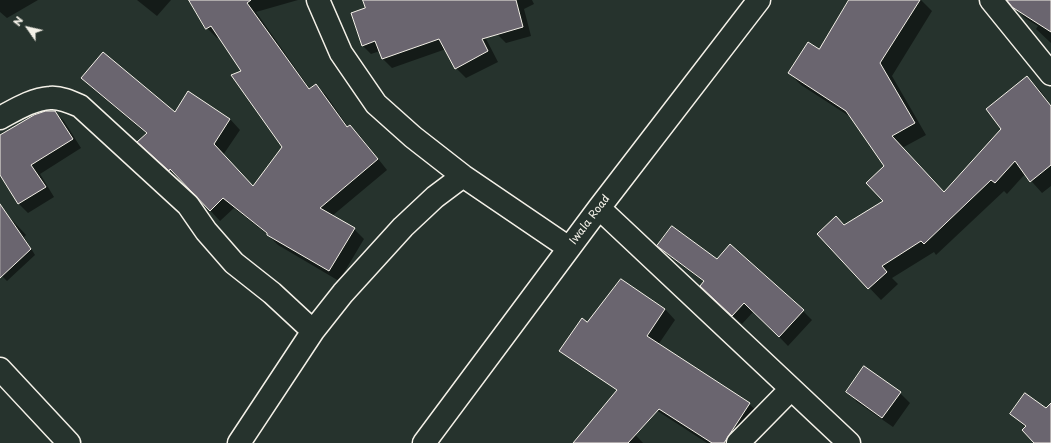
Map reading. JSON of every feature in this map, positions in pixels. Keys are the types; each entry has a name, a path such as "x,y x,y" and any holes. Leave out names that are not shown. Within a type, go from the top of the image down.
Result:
{"street":[{"path":"318,0 341,54 376,104 413,137 463,176 569,248"},
{"name":"Iwala Road","path":"424,443 599,208 759,0"},
{"path":"991,0 1051,74"},
{"path":"0,118 25,105 50,98 65,99 80,106 188,205 206,231 234,263 272,293 313,331"},
{"path":"239,443 313,331 343,293 403,227 435,197 463,176"},
{"path":"599,208 849,443"},
{"path":"0,369 69,443"},
{"path":"738,443 791,389"}],"building":[{"path":"189,0 251,0 247,3 309,89 316,84 347,127 350,125 378,159 320,208 355,228 329,271 267,235 267,233 223,198 210,211 170,169 169,171 137,142 147,133 81,78 103,52 175,112 188,91 230,119 214,144 253,186 282,147 231,75 241,71 211,26 206,29"},
{"path":"363,0 516,0 523,27 482,39 488,51 455,69 439,39 382,59 375,41 362,46 351,13 365,8"},
{"path":"849,0 920,0 880,63 915,123 892,136 944,192 1001,129 986,109 1027,76 1051,106 1051,165 1030,182 1015,161 995,183 991,180 924,244 921,241 882,266 887,272 868,289 817,234 836,216 844,225 883,201 866,183 884,166 846,111 788,73 808,42 819,49"},
{"path":"1007,0 1051,0 1051,32 1012,7"},
{"path":"46,111 55,111 73,139 31,165 46,187 18,204 0,175 0,135 34,115"},
{"path":"0,204 31,249 0,278"},
{"path":"672,226 717,259 730,244 804,310 779,337 744,303 732,316 700,286 704,281 657,246"},
{"path":"621,279 665,309 647,336 750,403 724,443 712,443 659,409 628,443 573,443 617,390 559,351 582,318 587,322"},
{"path":"864,366 901,392 882,418 846,392"},
{"path":"1025,393 1046,408 1051,403 1051,443 1034,443 1022,430 1026,426 1010,414"}]}
